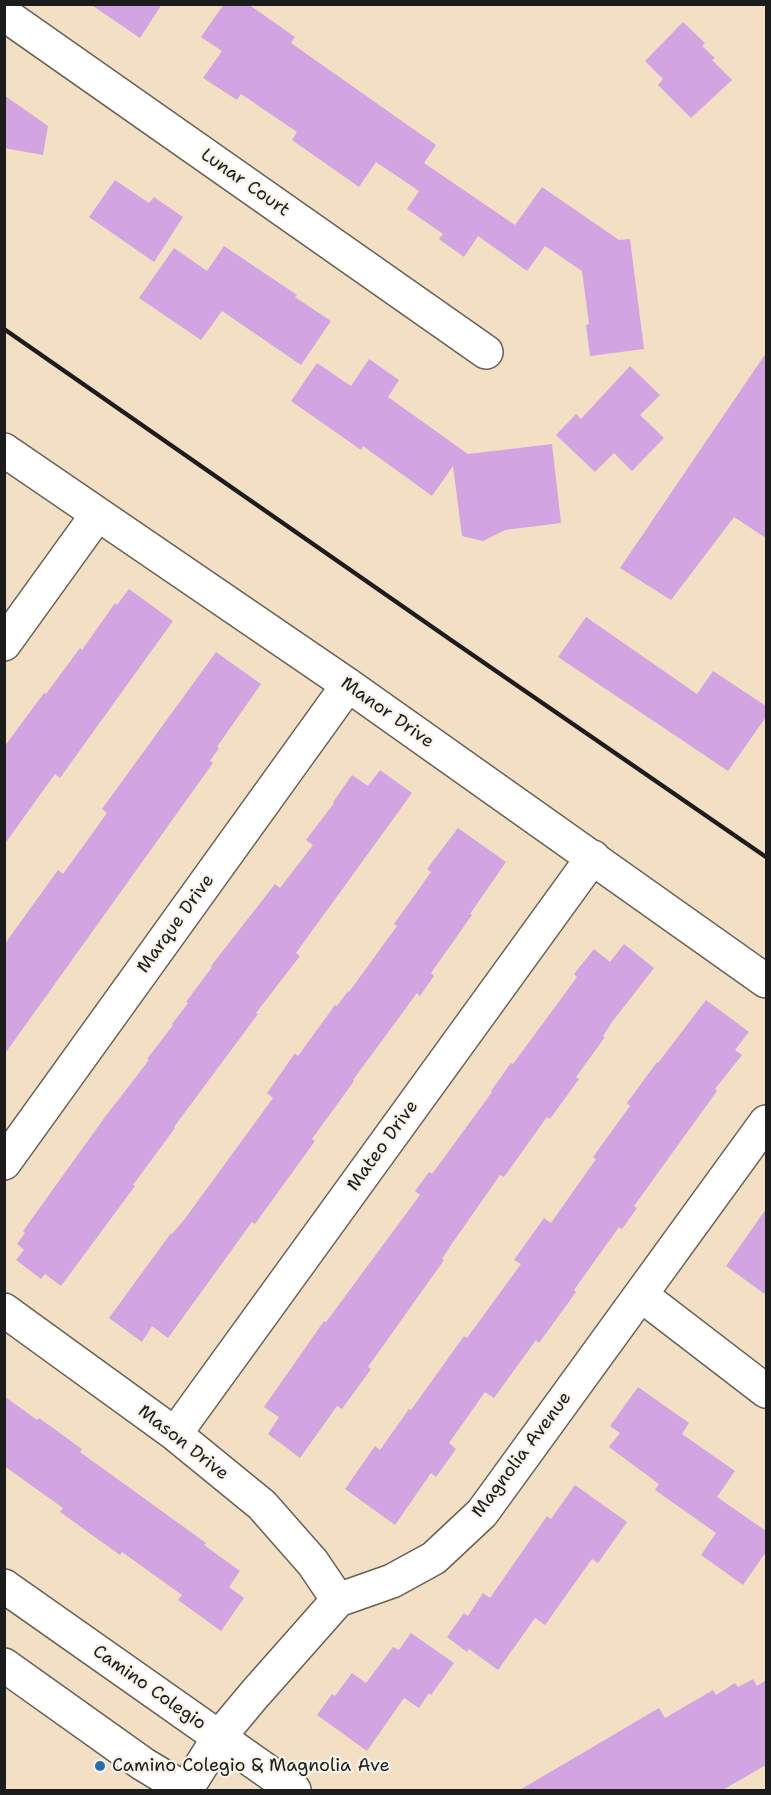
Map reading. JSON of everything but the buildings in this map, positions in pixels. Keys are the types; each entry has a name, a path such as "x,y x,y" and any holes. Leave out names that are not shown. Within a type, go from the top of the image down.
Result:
{"street":[{"name":"Lunar Court","path":"4,14 486,352"},
{"name":"Manor Drive","path":"4,450 348,685 766,981"},
{"path":"4,644 97,515"},
{"name":"Marque Drive","path":"4,1163 348,685"},
{"name":"Mateo Drive","path":"175,1434 592,857"},
{"name":"Magnolia Avenue","path":"186,1790 219,1737 338,1600 392,1581 434,1558 482,1513 766,1122"},
{"path":"640,1295 766,1391"},
{"name":"Mason Drive","path":"4,1310 175,1434 261,1505 313,1563 338,1600"},
{"name":"Camino Colegio","path":"4,1586 294,1791"},
{"path":"4,1665 143,1764 186,1790"}],"railway":[{"path":"4,329 766,857"}],"place":[{"name":"Camino Colegio & Magnolia Ave","path":"100,1766"}]}
